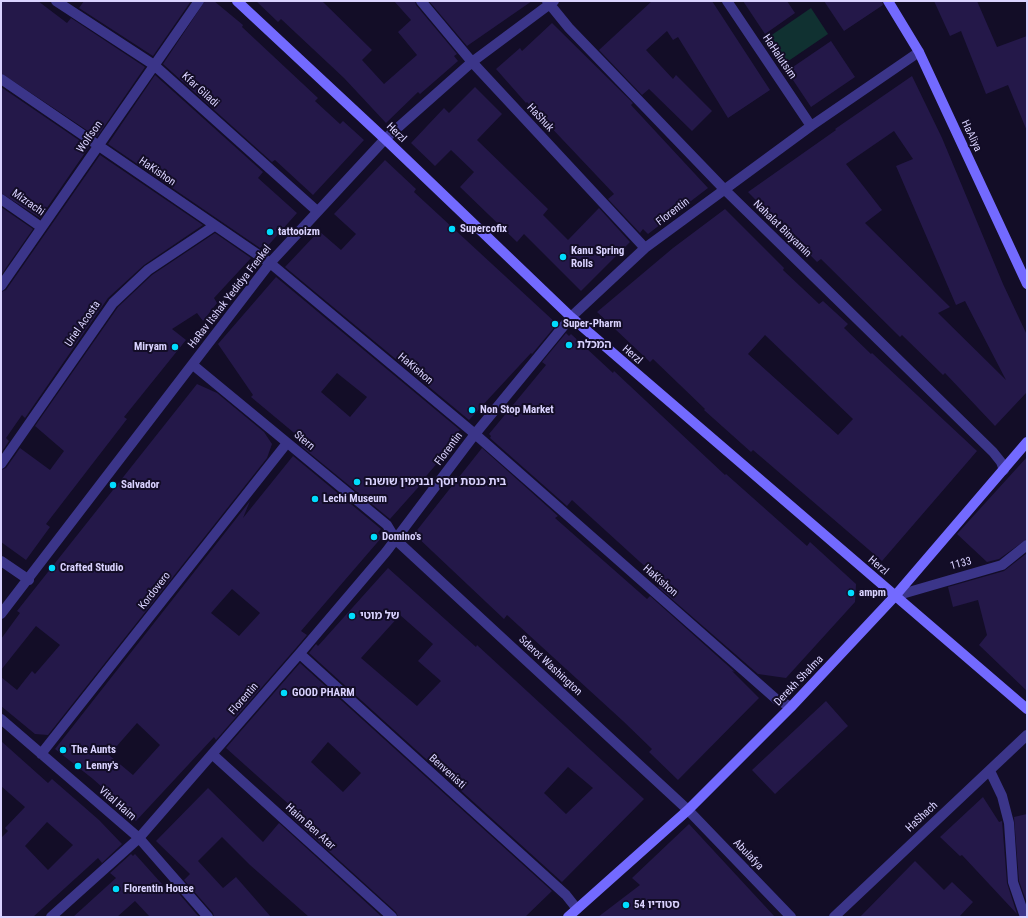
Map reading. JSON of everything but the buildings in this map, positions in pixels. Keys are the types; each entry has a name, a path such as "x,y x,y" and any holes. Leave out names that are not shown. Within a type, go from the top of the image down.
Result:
{"street":[{"name":"Kfar Giladi","path":"56,1 154,65 317,211"},
{"name":"Wolfson","path":"1,286 199,1"},
{"name":"Herzl","path":"237,1 385,139 571,318 1027,709"},
{"name":"HaShuk","path":"421,1 472,62 645,248"},
{"name":"HaHalutsim","path":"727,1 811,126"},
{"name":"HaAliya","path":"888,1 919,52 1027,284"},
{"name":"HaRav Itshak Yedidya Frenkel","path":"1,614 29,580 270,263 385,139 472,62 550,2"},
{"name":"Nahalat Binyamin","path":"550,2 569,28 724,189 993,452 1001,462 1004,470"},
{"name":"Florentin","path":"51,917 139,838 300,654 396,540 475,434 571,318 645,248 811,126 919,52"},
{"name":"HaKishon","path":"1,79 270,263 475,434 768,693 782,703 791,707"},
{"name":"Mizrachi","path":"1,199 41,227"},
{"name":"Uriel Acosta","path":"1,464 112,302 148,270 214,226"},
{"name":"Stern","path":"192,365 387,525 396,540"},
{"name":"Derekh Shalma","path":"568,917 688,810 791,707 895,596 1027,442"},
{"name":"Kordovero","path":"41,754 287,443"},
{"name":"Sderot Washington","path":"396,540 688,810"},
{"name":"1133","path":"895,596 1002,565 1027,545"},
{"path":"1,560 29,580"},
{"name":"Benvenisti","path":"300,654 562,892 577,909"},
{"name":"Vital Haim","path":"1,719 139,838 208,917"},
{"name":"HaShach","path":"834,917 1027,735"},
{"name":"Haim Ben Atar","path":"212,754 392,917"},
{"path":"990,771 1002,796 1009,823 1013,882 1024,917"},
{"name":"Abulafya","path":"688,810 791,917"}],"green space":[{"path":"811,8 828,34 781,66 763,41"}],"place":[{"name":"Supercofix","path":"452,229"},
{"name":"tattooizm","path":"270,232"},
{"name":"Kanu Spring Rolls","path":"563,257"},
{"name":"Super-Pharm","path":"555,324"},
{"name":"המכלת","path":"569,345"},
{"name":"Miryam","path":"175,347"},
{"name":"Non Stop Market","path":"472,410"},
{"name":"בית כנסת יוסף ובנימין שושנה","path":"357,482"},
{"name":"Salvador","path":"113,485"},
{"name":"Lechi Museum","path":"315,499"},
{"name":"Domino's","path":"374,537"},
{"name":"Crafted Studio","path":"52,568"},
{"name":"ampm","path":"851,593"},
{"name":"של מוטי","path":"352,616"},
{"name":"GOOD PHARM","path":"284,693"},
{"name":"The Aunts","path":"63,750"},
{"name":"Lenny's","path":"78,766"},
{"name":"Florentin House","path":"116,889"},
{"name":"סטודיו 54","path":"626,905"}]}
